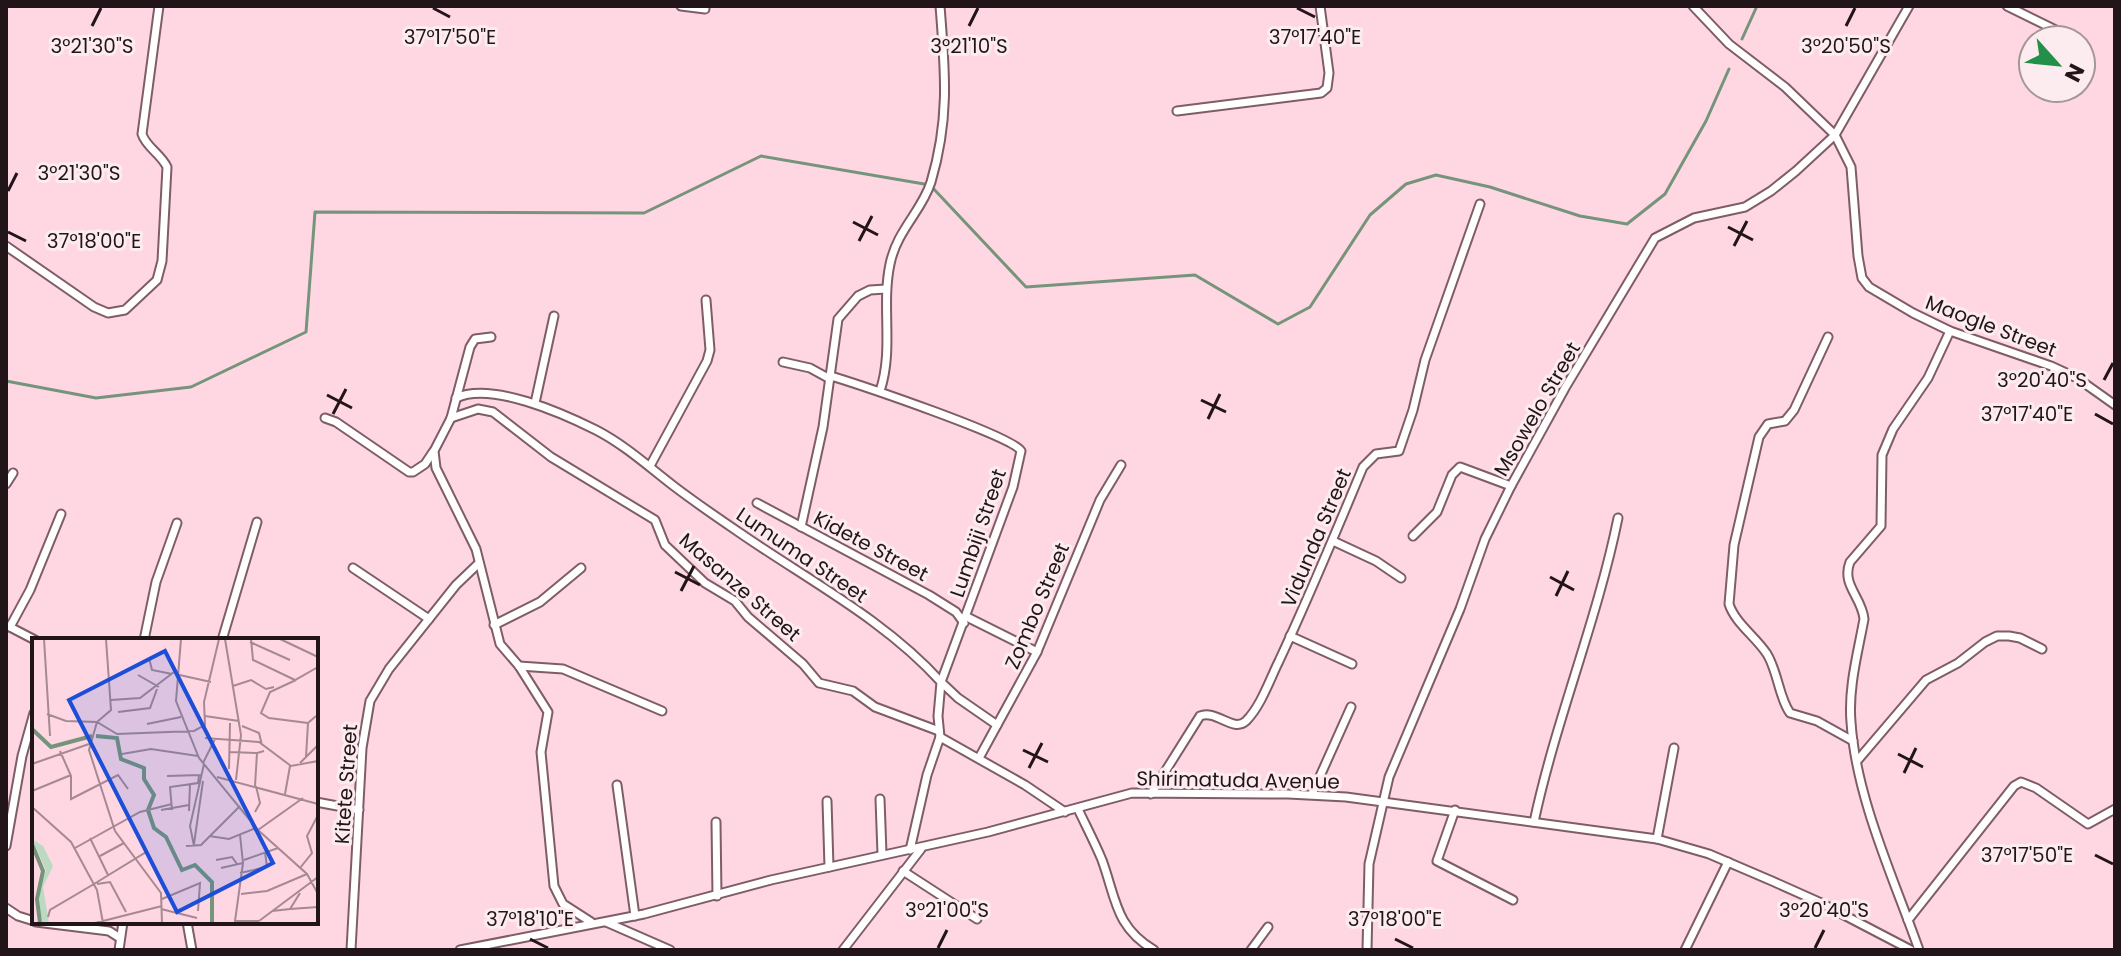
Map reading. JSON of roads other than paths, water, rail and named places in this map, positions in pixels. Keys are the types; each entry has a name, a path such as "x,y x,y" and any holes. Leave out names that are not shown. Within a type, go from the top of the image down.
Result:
{"street":[{"path":"6,246 94,307 108,313 125,310 157,280 162,261 167,167 142,134 159,6"},
{"path":"681,6 705,9"},
{"path":"880,391 888,359 886,289 895,244 930,185 946,111 947,69 940,6"},
{"path":"1177,111 1321,93 1327,88 1329,73 1320,6"},
{"name":"Maogle Street","path":"1693,6 1729,44 1785,87 1835,135 1851,167 1862,278 1869,287 1950,331 2077,378 2115,405"},
{"name":"Msowelo Street","path":"1367,950 1369,864 1382,800 1404,739 1460,609 1485,539 1565,388 1655,238 1694,218 1745,207 1771,191 1835,135 1909,6"},
{"path":"2007,6 2044,24"},
{"name":"Vidunda Street","path":"1151,794 1200,716 1212,714 1231,723 1245,721 1264,691 1290,636 1368,459 1376,454 1399,451 1425,360 1480,204"},
{"path":"801,527 821,439 835,330 842,312 858,296 870,290 886,289"},
{"path":"650,466 707,361 710,350 706,300"},
{"path":"535,403 554,316"},
{"path":"1919,950 1875,831 1853,741 1851,699 1864,619 1863,608 1850,587 1847,569 1855,555 1881,526 1882,455 1893,429 1928,378 1950,331"},
{"path":"325,418 413,472 425,464 451,418 470,347 475,339 491,337"},
{"path":"1828,337 1789,418 1768,424 1759,437 1734,545 1729,604 1767,655 1790,713 1817,721 1853,741"},
{"name":"Lumbiji Street","path":"783,362 880,391 1018,445 1021,451 1013,487 941,682"},
{"name":"Lumuma Street","path":"456,398 483,394 535,403 596,430 879,628 919,659 958,698 997,725"},
{"name":"Masanze Street","path":"451,418 478,409 493,412 551,457 655,520 665,545 705,583 735,601 748,617 803,664 819,683 853,691 875,707 940,734"},
{"path":"434,451 436,468 476,549 500,644 519,666 548,712 541,752 554,886 563,904 591,922"},
{"name":"Zombo Street","path":"979,758 1037,652 1100,500 1121,465"},
{"path":"1413,536 1437,512 1456,469 1466,468 1511,486"},
{"path":"6,484 13,473"},
{"name":"Kidete Street","path":"757,503 929,595 966,620 1037,652"},
{"path":"32,638 8,626 30,590 61,514"},
{"path":"1534,822 1557,732 1609,563 1618,518"},
{"path":"223,638 257,522"},
{"path":"144,638 156,582 177,523"},
{"path":"1333,541 1376,561 1401,578"},
{"name":"Kitete Street","path":"351,950 362,748 370,701 389,669 456,585 479,563"},
{"path":"353,568 429,619"},
{"path":"494,625 540,602 581,568"},
{"path":"1290,636 1352,664"},
{"path":"1857,761 1926,680 1958,663 1985,642 1997,636 2009,636 2042,649"},
{"path":"519,666 563,669 662,711"},
{"path":"910,850 940,734 941,682"},
{"path":"1312,794 1351,707"},
{"path":"6,846 22,756 32,720"},
{"path":"940,734 1065,812"},
{"path":"1657,839 1674,748"},
{"path":"1908,920 1975,833 2014,786 2021,782 2036,788 2088,824 2115,809"},
{"path":"617,785 635,916"},
{"name":"Shirimatuda Avenue","path":"460,950 591,922 635,916 1078,809 1132,793 1312,794 1382,800 1682,844 1819,902 1894,946 1911,950"},
{"path":"880,799 882,854"},
{"path":"827,801 829,867"},
{"path":"318,802 359,810"},
{"path":"1078,809 1102,861 1118,912 1129,930 1154,950"},
{"path":"1455,810 1437,861 1513,900"},
{"path":"716,822 717,896"},
{"path":"843,950 922,847"},
{"path":"1685,950 1728,862"},
{"path":"903,871 977,919"},
{"path":"6,908 32,921"},
{"path":"604,921 670,950"},
{"path":"51,924 109,931 120,938"},
{"path":"119,950 123,924"},
{"path":"187,924 192,950"},
{"path":"1251,950 1268,927"}],"waterway":[{"path":"1742,39 1757,6"},
{"path":"6,381 96,398 191,387 306,332 315,212 644,213 761,156 930,185 1026,287 1195,275 1278,324 1310,307 1370,215 1406,184 1436,175 1490,187 1580,216 1627,224 1665,194 1706,121 1729,69"}]}
